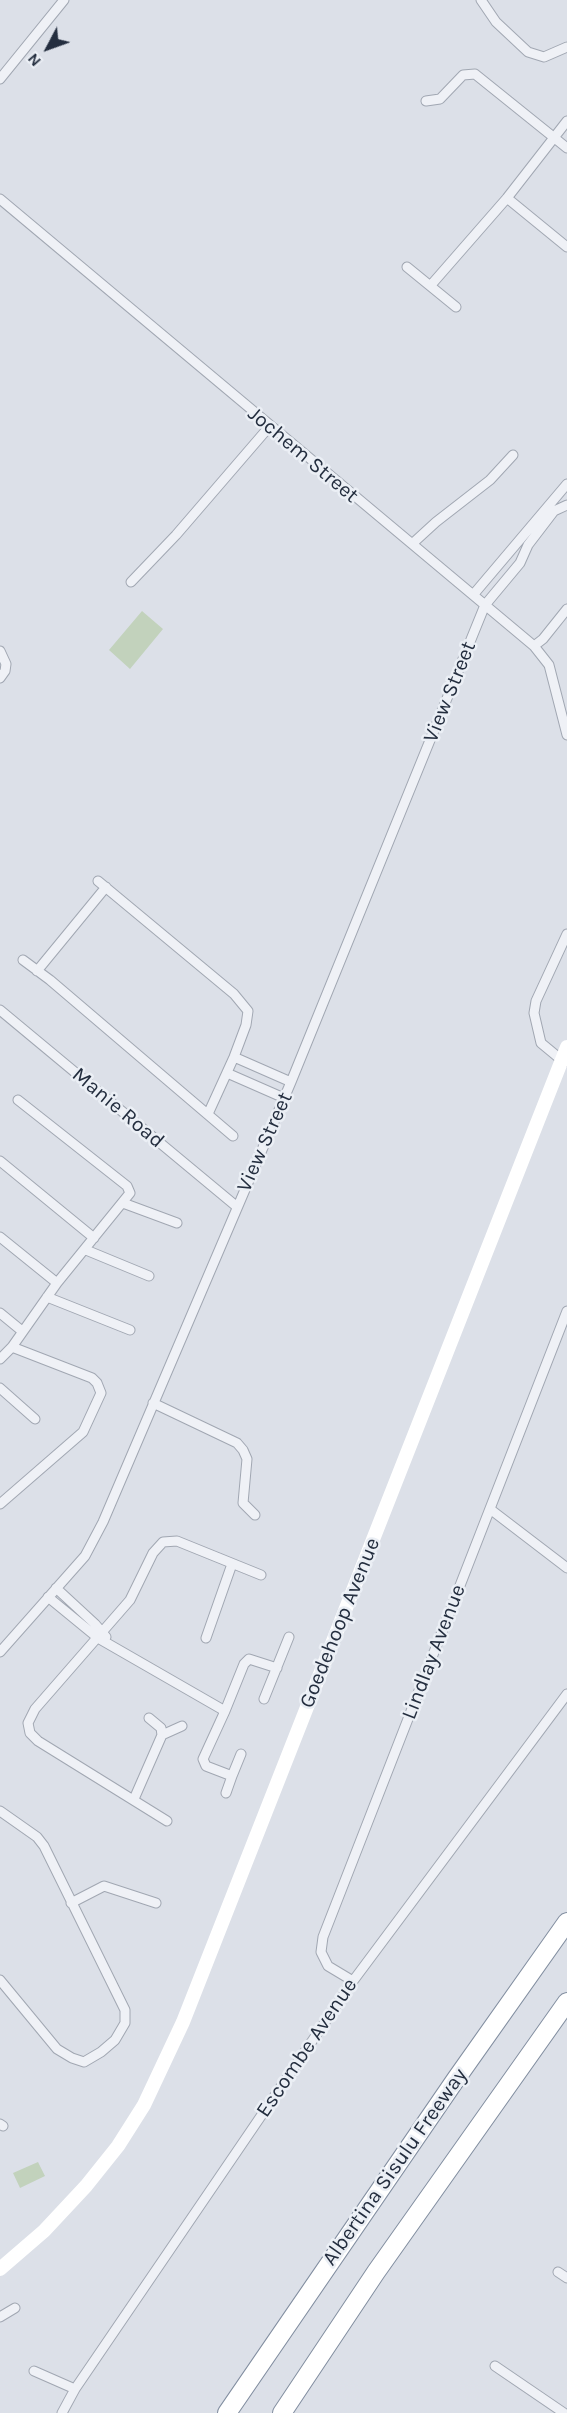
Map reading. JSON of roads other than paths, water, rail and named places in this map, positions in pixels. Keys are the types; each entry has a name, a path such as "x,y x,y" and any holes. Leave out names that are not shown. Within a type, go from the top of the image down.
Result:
{"highway":[{"name":"Albertina Sisulu Freeway","path":"226,2413 462,2070 567,1922"},
{"path":"282,2413 370,2282 567,2002"}],"main road":[{"name":"Goedehoop Avenue","path":"0,2269 44,2231 86,2186 118,2146 144,2105 183,2022 564,1062 567,1047"}],"street":[{"path":"0,79 64,0"},
{"path":"481,0 496,22 528,51 544,57 567,47"},
{"path":"426,101 440,99 463,75 475,74 567,148"},
{"path":"431,285 507,198 567,121"},
{"path":"507,198 567,247"},
{"name":"Jochem Street","path":"0,199 269,427 534,646 552,673 567,735"},
{"path":"408,267 456,307"},
{"path":"131,582 176,535 269,427"},
{"path":"412,544 490,480 513,455"},
{"path":"472,595 567,484"},
{"name":"View Street","path":"0,1652 85,1556 94,1539 291,1082 485,605 520,563 528,545 554,511 567,505"},
{"path":"534,646 543,639 567,609"},
{"path":"0,651 6,663 5,671 0,678"},
{"path":"38,971 102,884 243,1002 248,1011 246,1025 208,1114"},
{"path":"564,1062 541,1043 534,1013 536,1001 567,934"},
{"path":"23,960 233,1136"},
{"name":"Manie Road","path":"0,1010 236,1206"},
{"path":"234,1057 291,1082"},
{"path":"227,1073 284,1098"},
{"path":"0,1359 12,1347 57,1283 130,1193 127,1186 18,1100"},
{"path":"0,1161 94,1238"},
{"path":"123,1203 177,1223"},
{"path":"0,1237 57,1283"},
{"path":"86,1250 149,1276"},
{"path":"47,1297 130,1330"},
{"name":"Lindlay Avenue","path":"353,1981 328,1966 321,1952 322,1937 567,1311"},
{"path":"0,1313 22,1331"},
{"path":"0,1504 83,1432 101,1393 92,1378 12,1347"},
{"path":"0,1388 35,1419"},
{"path":"153,1403 237,1443 247,1459 243,1503 255,1515"},
{"path":"490,1509 567,1568"},
{"path":"167,1821 38,1742 30,1733 28,1723 35,1709 135,1593 153,1553 162,1542 177,1541 261,1575"},
{"path":"206,1638 232,1564"},
{"path":"56,1588 100,1636"},
{"path":"48,1597 109,1642 225,1711"},
{"path":"264,1699 289,1637"},
{"path":"232,1776 206,1766 203,1761 244,1664 249,1659 277,1668"},
{"name":"Escombe Avenue","path":"62,2413 75,2389 353,1981 567,1694"},
{"path":"134,1799 162,1735 161,1728 149,1718"},
{"path":"162,1735 182,1726"},
{"path":"226,1793 241,1754"},
{"path":"0,1810 38,1837 125,2010 125,2023 115,2040 101,2052 84,2062 72,2058 57,2049 0,1980"},
{"path":"71,1903 104,1886 156,1903"},
{"path":"558,2272 567,2278"},
{"path":"0,2317 15,2308"},
{"path":"495,2366 563,2413 567,2408"},
{"path":"34,2371 75,2389"}]}
